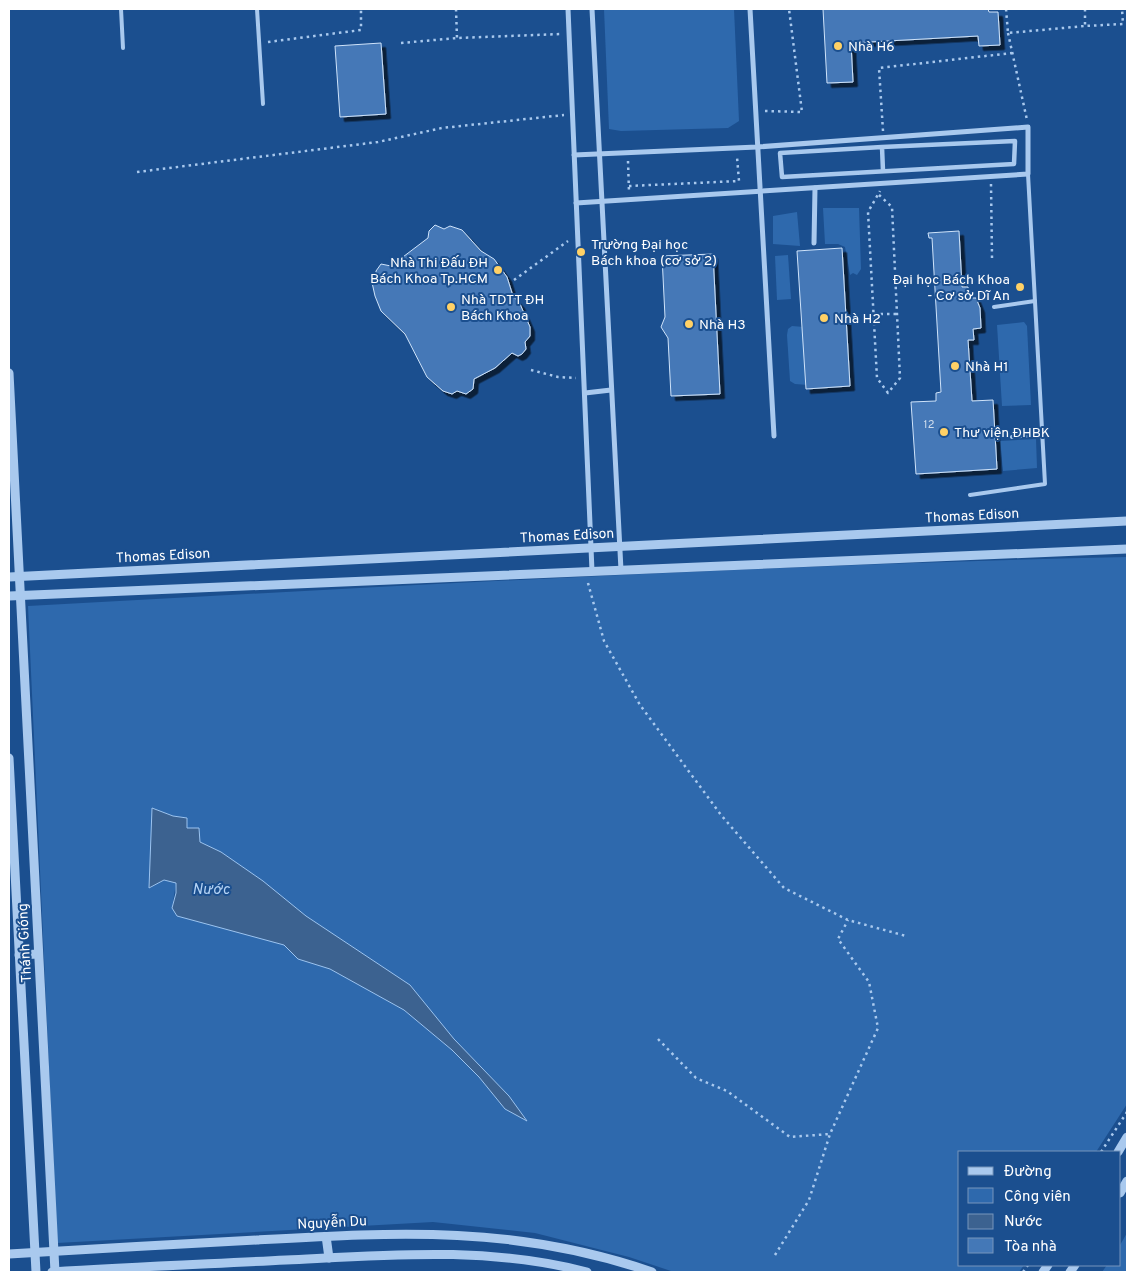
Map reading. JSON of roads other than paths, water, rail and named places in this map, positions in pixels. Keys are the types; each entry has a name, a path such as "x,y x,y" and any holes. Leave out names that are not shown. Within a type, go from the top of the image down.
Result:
{"street":[{"path":"568,9 591,548 589,572"},
{"path":"592,9 618,546 621,570"},
{"path":"750,9 774,436"},
{"path":"574,155 757,146 1028,127 1028,174 576,203"},
{"path":"1015,141 1014,164 782,177 780,153 882,147 1015,141"},
{"path":"882,147 883,171"},
{"path":"814,243 815,188"},
{"name":"Thánh Gióng","path":"9,373 54,1272"},
{"path":"585,393 611,390"},
{"name":"Thomas Edison","path":"9,577 1127,521"},
{"path":"9,596 1127,549"},
{"name":"Thánh Gióng","path":"9,758 36,1272"},
{"path":"19,955 38,954"},
{"path":"1119,1151 1127,1137"},
{"name":"Nguyễn Du","path":"9,1254 326,1236 439,1233 543,1243 592,1253 652,1272"},
{"path":"326,1236 329,1258"},
{"path":"54,1272 329,1258 468,1254 517,1258 587,1272"}],"lane":[{"path":"121,9 123,48"},
{"path":"257,9 263,104"},
{"path":"970,495 1045,484 1028,174"},
{"path":"994,307 1035,301"},
{"path":"1012,437 1042,434"}],"water":[{"name":"Nước","path":"152,808 173,816 187,818 187,828 199,828 200,842 221,852 263,881 306,916 410,985 454,1039 509,1096 527,1121 505,1109 479,1077 452,1050 404,1010 330,969 298,959 284,945 177,916 172,908 176,893 176,883 164,880 149,888"}],"place":[{"name":"Nhà H6","path":"838,46"},
{"name":"Trường Đại học Bách khoa (cơ sở 2)","path":"581,252"},
{"name":"Nhà Thi Đấu ĐH Bách Khoa Tp.HCM","path":"498,270"},
{"name":"Đại học Bách Khoa - Cơ sở Dĩ An","path":"1020,287"},
{"name":"Nhà TDTT ĐH Bách Khoa","path":"451,307"},
{"name":"Nhà H2","path":"824,318"},
{"name":"Nhà H3","path":"689,324"},
{"name":"Nhà H1","path":"955,366"},
{"name":"Thư viện ĐHBK","path":"944,432"}]}
